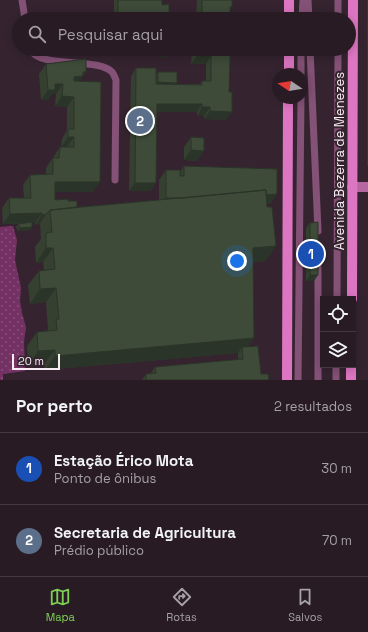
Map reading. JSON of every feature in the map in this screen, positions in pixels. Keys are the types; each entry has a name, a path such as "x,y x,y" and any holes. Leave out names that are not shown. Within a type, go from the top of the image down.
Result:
{"main road":[{"path":"289,0 289,12"},
{"name":"Avenida Bezerra de Menezes","path":"353,0 353,12"},
{"path":"289,56 289,68"},
{"name":"Avenida Bezerra de Menezes","path":"352,296 353,56"},
{"path":"287,380 288,104"},
{"path":"351,368 351,380"}],"street":[{"path":"352,187 368,187"}],"lane":[{"path":"22,0 24,12"},
{"path":"302,12 303,0"},
{"path":"308,0 309,12"},
{"path":"338,0 338,12"},
{"path":"37,56 45,59 106,68 112,72 116,80 115,180"},
{"path":"301,56 301,68"},
{"name":"Avenida Bezerra de Menezes","path":"310,56 318,236"},
{"name":"Avenida Bezerra de Menezes","path":"337,296 338,56"},
{"path":"298,380 301,104"},
{"name":"Avenida Bezerra de Menezes","path":"318,260 318,380"},
{"path":"336,368 336,380"}],"shaded area":[{"path":"368,0 368,166 367,165"},
{"path":"13,226 17,240 15,260 21,288 20,301 26,327 24,342 25,371 3,374 3,380 0,380 0,227"}],"building":[{"path":"118,0 162,0 162,5 169,4 169,12 118,12"},
{"path":"202,0 232,0 230,12 202,12"},
{"path":"211,56 230,56 229,92 232,92 232,112 210,111 210,107 202,107 202,104 157,104 156,183 135,183 136,68 156,68 156,84 202,85 202,81 211,81"},
{"path":"86,59 86,72 83,72 83,76 74,77 74,81 101,82 100,182 55,182 55,200 68,199 68,201 77,201 77,207 50,210 46,214 42,215 42,213 10,214 9,198 31,198 30,175 53,174 53,158 59,158 60,147 74,147 74,137 68,137 68,129 74,129 74,97 62,96 63,84 55,84 55,90 48,90 46,64"},
{"path":"158,72 177,72 177,83 158,82"},
{"path":"191,137 204,138 204,151 191,150"},
{"path":"184,166 277,169 277,194 266,195 266,190 183,198 166,198 166,170 180,170 180,176 184,176"},
{"path":"266,190 267,207 272,207 276,246 253,248 254,338 55,356 55,350 38,351 37,332 57,330 56,319 59,319 56,288 40,289 39,271 55,269 53,248 46,248 46,233 52,232 50,210"},
{"path":"32,222 32,227 20,228 18,224"},
{"path":"318,222 318,275 310,275 310,223"},
{"path":"258,346 261,374 268,374 269,380 146,380 146,374 156,373 155,367 243,359 242,347"}],"place":[{"name":"Secretaria de Agricultura","path":"140,121"},
{"name":"Estação Érico Mota","path":"311,254"}]}
